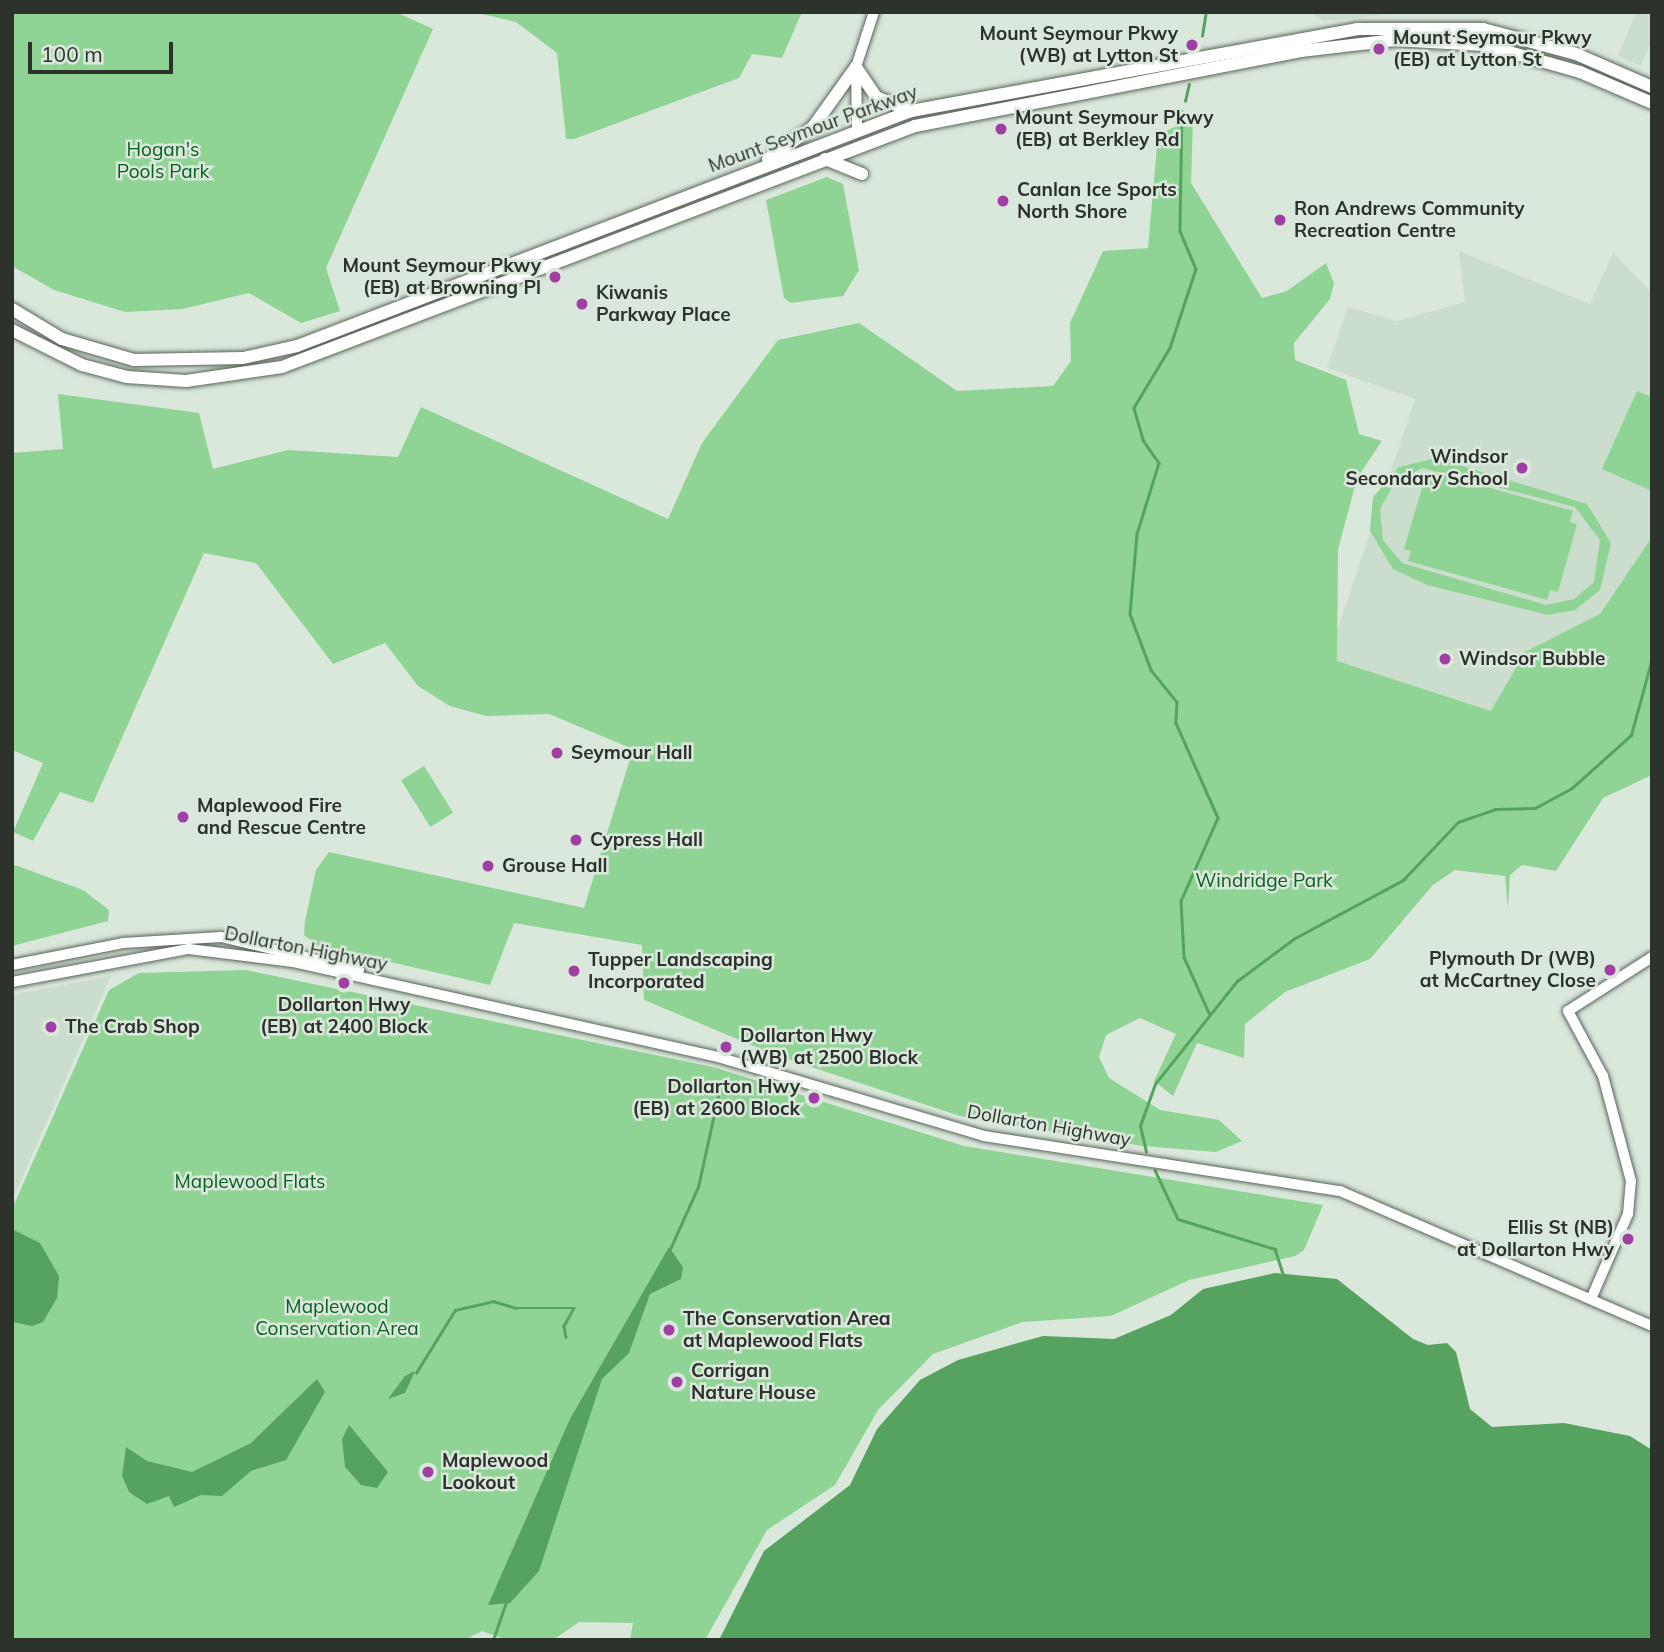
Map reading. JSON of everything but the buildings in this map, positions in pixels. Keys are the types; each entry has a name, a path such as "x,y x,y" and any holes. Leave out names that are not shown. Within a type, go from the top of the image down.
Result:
{"main road":[{"name":"Mount Seymour Parkway","path":"12,309 62,339 134,360 243,358 297,346 748,172 862,125 911,111 1257,43 1412,25 1518,36 1652,87"},
{"name":"Mount Seymour Parkway","path":"12,330 82,365 127,377 186,381 282,368 825,159 945,118 1394,40 1483,45 1540,58 1652,103"},
{"path":"748,172 813,127 856,67 876,97 911,111"},
{"path":"825,159 862,174"}],"street":[{"path":"862,125 856,67 874,12"},
{"name":"Dollarton Highway","path":"12,965 123,943 221,937 287,948 427,990"},
{"name":"Dollarton Highway","path":"12,982 142,956 226,949 427,990 720,1058 984,1136 1340,1191 1652,1326"},
{"path":"1591,1299 1628,1214 1631,1181 1603,1076 1568,1011 1652,957"}],"shaded area":[{"path":"1310,12 1409,12 1323,21"},
{"path":"1636,12 1652,12 1652,39 1641,66 1618,56"},
{"name":"Windsor Secondary School","path":"1459,251 1590,304 1613,253 1652,293 1652,537 1644,559 1503,737 1322,675 1415,399 1327,368 1348,307 1397,321 1465,302"},
{"path":"111,976 12,1201 12,995"},
{"path":"12,1229 40,1243 59,1276 57,1298 43,1322 32,1326 12,1322"},
{"path":"669,1247 683,1267 681,1279 650,1294 629,1353 602,1379 539,1571 510,1603 488,1605 570,1419"},
{"path":"1275,1273 1337,1279 1413,1339 1428,1345 1447,1343 1456,1352 1470,1409 1492,1427 1564,1423 1630,1436 1652,1450 1652,1640 719,1640 764,1551 850,1485 877,1429 920,1380 958,1360 1043,1336 1114,1339 1171,1315 1203,1289"},
{"path":"415,1371 405,1393 388,1399 405,1376"},
{"path":"317,1379 325,1392 286,1460 251,1471 222,1496 201,1495 174,1507 169,1496 147,1504 129,1492 122,1476 126,1447 147,1461 192,1472 251,1443"},
{"path":"349,1425 388,1472 377,1488 361,1485 345,1467 342,1439"}],"green space":[{"name":"Hogan's Pools Park","path":"12,12 408,12 400,14 433,29 326,268 340,311 301,323 249,293 182,309 125,312 54,290 12,266"},
{"path":"473,12 802,12 782,58 752,54 739,78 574,139 566,139 557,53 516,22"},
{"name":"Windridge Park","path":"1193,118 1191,183 1262,298 1287,291 1326,263 1334,283 1330,299 1294,343 1295,360 1346,380 1359,434 1382,441 1357,478 1338,550 1337,661 1491,711 1525,652 1600,614 1652,537 1652,775 1603,798 1556,871 1522,865 1510,875 1508,908 1505,876 1455,870 1433,885 1370,959 1285,992 1245,1024 1244,1058 1197,1043 1173,1096 1154,1081 1176,1034 1140,1018 1106,1035 1099,1057 1109,1078 1160,1110 1219,1120 1242,1141 1216,1152 1143,1146 960,1116 778,1056 644,1000 642,945 514,923 490,985 317,945 304,935 305,921 316,870 329,852 584,908 633,749 549,714 486,716 450,706 418,686 385,643 333,664 256,563 204,553 93,803 60,792 33,841 13,832 43,763 12,750 12,453 63,449 58,394 199,413 213,469 288,450 398,457 421,407 668,519 702,443 778,340 859,323 957,391 1053,386 1071,361 1070,323 1103,251 1148,248 1158,135"},
{"path":"827,177 843,184 859,270 843,296 791,303 784,298 766,200"},
{"path":"1637,391 1652,397 1652,491 1602,469"},
{"path":"1436,458 1587,504 1611,543 1600,590 1575,610 1548,615 1427,585 1393,569 1370,531 1373,497 1399,467","holes":["1422,468 1575,507 1600,540 1594,582 1574,599 1546,605 1402,563 1383,540 1380,509 1394,484"]},
{"path":"1433,472 1573,511 1570,522 1577,524 1558,592 1550,590 1547,600 1408,561 1411,551 1404,549 1424,481 1430,483"},
{"path":"424,766 453,813 430,827 401,780"},
{"path":"12,864 83,890 109,910 108,921 12,946"},
{"name":"Maplewood Flats","path":"246,970 713,1067 964,1146 1323,1205 1304,1250 1295,1256 1189,1280 1111,1316 1023,1322 933,1354 878,1410 835,1485 767,1530 705,1640 630,1640 633,1623 579,1622 553,1640 507,1640 482,1631 465,1640 12,1640 12,1209 109,990 139,973"}],"waterway":[{"path":"1202,36 1206,12"},
{"path":"1185,101 1189,84"},
{"path":"1182,111 1180,231 1196,269 1170,348 1134,408 1143,440 1159,463 1137,534 1130,614 1151,670 1177,702 1176,723 1218,818 1181,901 1184,957 1209,1013"},
{"path":"1146,1152 1140,1126 1155,1084 1237,981 1295,938 1403,880 1458,822 1495,809 1535,808 1572,788 1631,735 1652,658"},
{"path":"670,1249 698,1187 718,1096"},
{"path":"1155,1170 1178,1219 1275,1249 1283,1273"},
{"path":"416,1373 455,1310 493,1301 516,1308 574,1308 564,1326 566,1337"},
{"path":"493,1640 506,1603"}],"place":[{"name":"Mount Seymour Pkwy (WB) at Lytton St","path":"1192,45"},
{"name":"Mount Seymour Pkwy (EB) at Lytton St","path":"1379,49"},
{"name":"Mount Seymour Pkwy (EB) at Berkley Rd","path":"1001,129"},
{"name":"Canlan Ice Sports North Shore","path":"1003,201"},
{"name":"Ron Andrews Community Recreation Centre","path":"1280,220"},
{"name":"Mount Seymour Pkwy (EB) at Browning Pl","path":"555,277"},
{"name":"Kiwanis Parkway Place","path":"582,304"},
{"name":"Windsor Secondary School","path":"1522,468"},
{"name":"Windsor Bubble","path":"1445,659"},
{"name":"Seymour Hall","path":"557,753"},
{"name":"Maplewood Fire and Rescue Centre","path":"183,817"},
{"name":"Cypress Hall","path":"576,840"},
{"name":"Grouse Hall","path":"488,866"},
{"name":"Plymouth Dr (WB) at McCartney Close","path":"1610,970"},
{"name":"Tupper Landscaping Incorporated","path":"574,971"},
{"name":"Dollarton Hwy (EB) at 2400 Block","path":"344,983"},
{"name":"The Crab Shop","path":"51,1027"},
{"name":"Dollarton Hwy (WB) at 2500 Block","path":"726,1047"},
{"name":"Dollarton Hwy (EB) at 2600 Block","path":"814,1098"},
{"name":"Ellis St (NB) at Dollarton Hwy","path":"1628,1239"},
{"name":"The Conservation Area at Maplewood Flats","path":"669,1330"},
{"name":"Corrigan Nature House","path":"677,1382"},
{"name":"Maplewood Lookout","path":"428,1472"}],"park label":[{"name":"Maplewood Conservation Area","path":"337,1318"}]}
